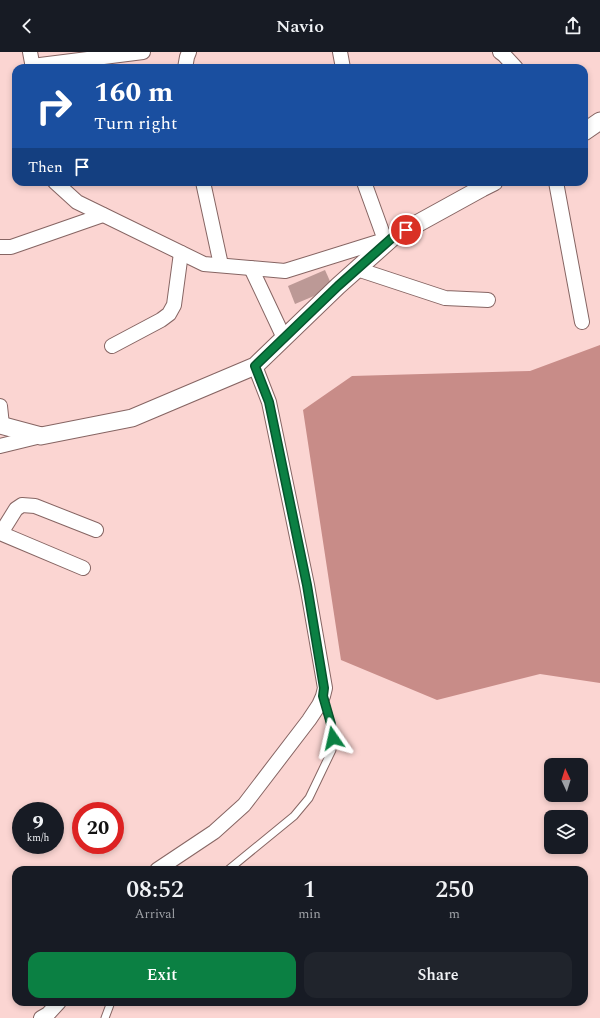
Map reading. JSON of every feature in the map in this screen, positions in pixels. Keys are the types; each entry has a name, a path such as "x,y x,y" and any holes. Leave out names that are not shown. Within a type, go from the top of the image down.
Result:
{"street":[{"path":"32,62 143,52"},
{"path":"186,64 187,57 190,52"},
{"path":"500,52 512,64"},
{"path":"59,186 77,202 204,264 285,271 389,238 480,186"},
{"path":"204,186 221,265"},
{"path":"366,186 389,238"},
{"path":"557,186 582,322"},
{"path":"0,248 11,247 102,215"},
{"path":"0,446 41,436 132,418 255,366 389,238"},
{"path":"112,346 161,320 169,314 174,305 181,253"},
{"path":"251,268 284,338"},
{"path":"357,269 445,298 488,300"},
{"path":"163,866 214,832 244,805 309,720 323,696 324,688 307,585 269,402 255,366"},
{"path":"0,406 1,425 41,436"},
{"path":"83,568 1,533 16,509 22,505 35,506 96,530"},
{"path":"41,1018 48,1014 55,1006"}],"lane":[{"path":"233,866 294,816 309,798 332,750 333,738 331,724 323,696"},
{"path":"105,1018 110,1006"}],"shaded area":[{"path":"600,345 600,683 540,674 437,700 341,660 303,410 352,376 530,371"}],"building":[{"path":"325,270 333,288 295,304 288,286"}],"route":[{"path":"333,738 331,724 323,696 324,688 307,585 269,402 255,366 338,286 393,237 406,230"}]}
